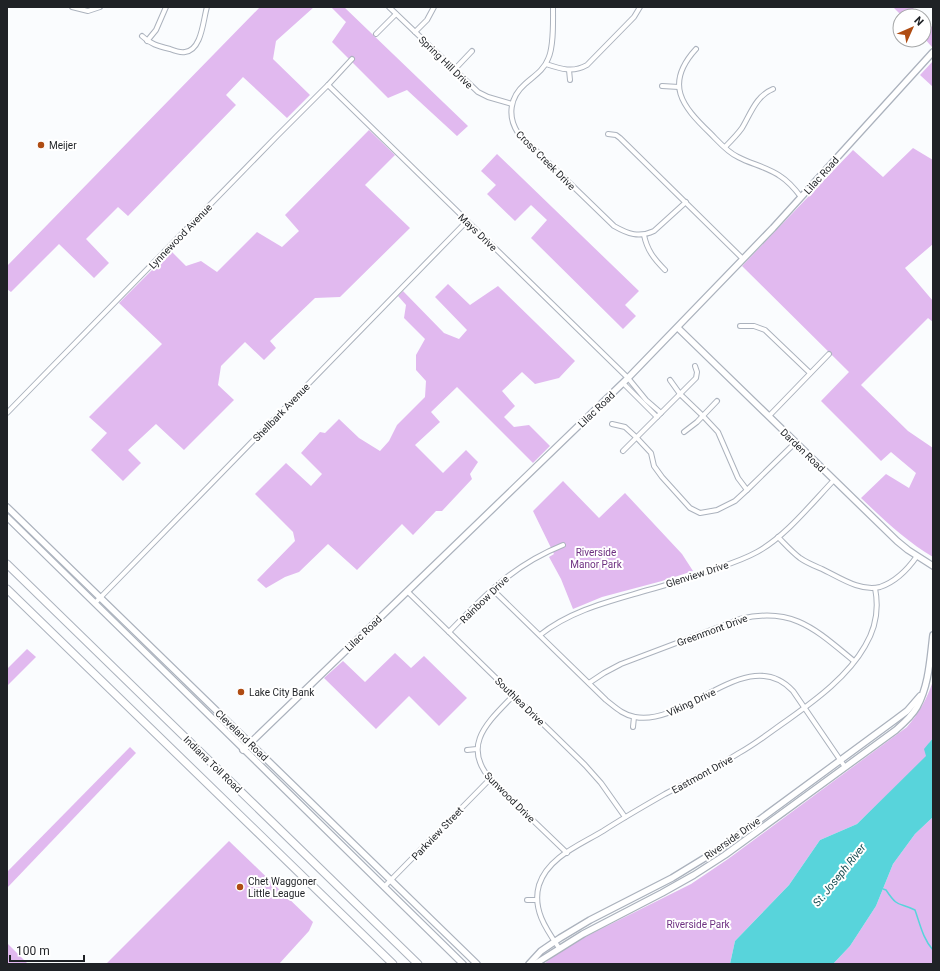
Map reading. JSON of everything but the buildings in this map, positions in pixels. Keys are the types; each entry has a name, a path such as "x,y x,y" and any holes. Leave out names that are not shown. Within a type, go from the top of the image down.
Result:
{"highway":[{"name":"Indiana Toll Road","path":"7,564 418,964"},
{"name":"Indiana Toll Road","path":"7,589 393,964"}],"street":[{"path":"72,7 88,11 100,7"},
{"path":"147,41 156,30 166,7"},
{"path":"142,36 154,45 180,52 188,52 192,50 199,40 207,7"},
{"name":"Spring Hill Drive","path":"389,7 475,90 483,95 512,104"},
{"path":"415,32 427,20 434,7"},
{"path":"512,104 518,90 546,64 551,49 553,7"},
{"path":"546,64 560,69 569,70 582,68 634,18 640,7"},
{"path":"376,34 396,14"},
{"path":"696,49 685,63 680,75 679,87 687,110 725,148 738,157 779,175 802,197"},
{"path":"454,70 472,51"},
{"name":"Lilac Road","path":"243,750 678,328 802,197 933,52"},
{"name":"Lynnewood Avenue","path":"7,413 352,59"},
{"path":"569,70 570,80"},
{"name":"Mays Drive","path":"328,85 628,378 646,400 661,413"},
{"path":"662,86 679,87"},
{"path":"725,148 739,132 755,104 766,93 773,89"},
{"name":"Cross Creek Drive","path":"512,104 512,122 521,136 614,226 632,235 644,235"},
{"path":"608,134 616,135 620,138 743,259"},
{"path":"665,270 651,256 647,249 644,235 660,227 686,202"},
{"name":"Shellbark Avenue","path":"95,603 467,220"},
{"path":"740,326 754,326 765,330 810,373"},
{"name":"Darden Road","path":"678,328 896,540 933,566"},
{"path":"769,416 829,354"},
{"path":"624,451 696,378 697,372 695,366"},
{"path":"670,380 680,394 718,432 738,478 748,490"},
{"path":"623,383 657,417"},
{"path":"684,432 697,422 717,401"},
{"path":"612,424 625,427 637,438 651,453 654,466 662,477 686,504 694,511 700,513 717,510 735,501 796,442"},
{"name":"Glenview Drive","path":"540,635 552,626 593,606 735,562 757,552 778,537 834,480"},
{"name":"Cleveland Road","path":"7,507 477,964"},
{"name":"Cleveland Road","path":"7,517 154,660 243,750 464,964"},
{"path":"778,537 793,552 811,565 853,584 875,588 896,578 917,556"},
{"name":"Rainbow Drive","path":"449,632 507,576 527,562 563,545"},
{"name":"Eastmont Drive","path":"559,948 540,918 537,900 539,884 547,870 558,859 625,817 740,753 805,708 831,686 854,661 866,645 874,625 877,604 875,588"},
{"name":"Viking Drive","path":"492,589 615,708 625,714 634,717 651,717 665,714 741,679 759,675 770,676 784,682 793,690 845,767"},
{"name":"Southlea Drive","path":"407,590 585,765 601,783 625,817"},
{"name":"Greenmont Drive","path":"589,683 621,664 740,619 760,615 780,616 800,622 819,633 854,661"},
{"name":"Riverside Drive","path":"535,964 583,934 694,875 725,855 887,737 905,722 917,707 929,670 933,634"},
{"name":"Riverside Drive","path":"529,964 541,951 590,920 654,888 696,864 726,844 907,711 922,693"},
{"path":"467,750 477,749 479,738 484,728 514,695"},
{"path":"633,727 634,717"},
{"name":"Sunwood Drive","path":"477,749 479,761 483,770 490,779 567,853"},
{"name":"Parkview Street","path":"384,887 490,779"},
{"path":"527,900 537,900"}],"green space":[{"path":"260,7 314,7 276,41 273,59 310,95 287,118 243,77 226,95 236,105 128,216 118,207 86,239 109,263 94,278 59,244 11,292 7,289 7,266"},
{"path":"331,7 344,7 468,126 457,136 407,90 388,98 332,42 346,22"},
{"path":"893,7 913,8 894,8"},
{"path":"933,61 933,87 920,75"},
{"path":"369,130 395,155 365,185 410,228 340,297 315,298 270,341 276,348 264,360 245,342 221,366 218,385 234,400 184,450 156,424 128,450 141,463 123,481 91,450 107,433 89,417 162,344 119,303 171,251 186,266 201,261 217,272 257,232 282,247 299,231 285,215"},
{"path":"913,148 933,160 933,244 905,268 933,301 933,322 928,318 861,385 908,431 933,448 933,557 904,537 861,498 886,474 909,488 916,473 891,452 881,461 821,401 849,372 742,266 853,150 883,177"},
{"path":"497,154 639,291 625,305 636,316 623,329 531,238 547,220 531,205 515,221 487,194 496,185 481,171"},
{"path":"448,284 470,305 498,286 575,361 559,378 535,384 522,372 502,391 515,406 504,417 514,427 529,425 550,446 533,463 457,387 431,412 440,422 415,445 443,473 466,450 478,462 470,474 472,479 442,511 436,511 413,535 402,524 357,570 328,544 299,572 285,577 266,588 257,580 295,541 293,532 255,494 286,463 311,486 322,474 301,453 320,432 325,433 339,419 359,438 380,451 389,441 397,425 425,397 426,381 416,370 416,355 425,339 404,318 406,305 398,296 403,291 444,333 459,339 467,330 435,297"},
{"name":"Riverside Manor Park","path":"563,481 599,518 625,493 682,554 693,571 602,597 573,609 561,579 549,557 554,554 533,511"},
{"path":"27,649 36,657 7,686 7,669"},
{"path":"395,653 411,668 424,656 467,698 439,726 409,696 376,729 324,678 343,661 365,682"},
{"name":"Riverside Park","path":"933,681 933,738 929,743 927,756 857,824 820,840 789,885 735,941 730,964 544,964 555,955 583,938 691,884 728,859 907,727 922,706"},
{"path":"130,747 136,753 7,888 7,872"},
{"path":"933,817 933,964 833,964 850,946 876,906 893,864 915,834"},
{"name":"Chet Waggoner Little League","path":"229,841 313,922 309,931 279,964 106,964"},
{"path":"7,943 28,964 7,964"}],"water":[{"name":"St. Joseph River","path":"933,738 933,817 915,834 893,864 876,906 850,946 833,964 730,964 735,941 789,885 820,840 857,824 926,756 924,749"}],"waterway":[{"path":"883,889 886,890 899,904 915,910 924,936 933,950"}],"place":[{"name":"Meijer","path":"41,145"},
{"name":"Lake City Bank","path":"241,692"},
{"name":"Chet Waggoner Little League","path":"240,887"}]}
